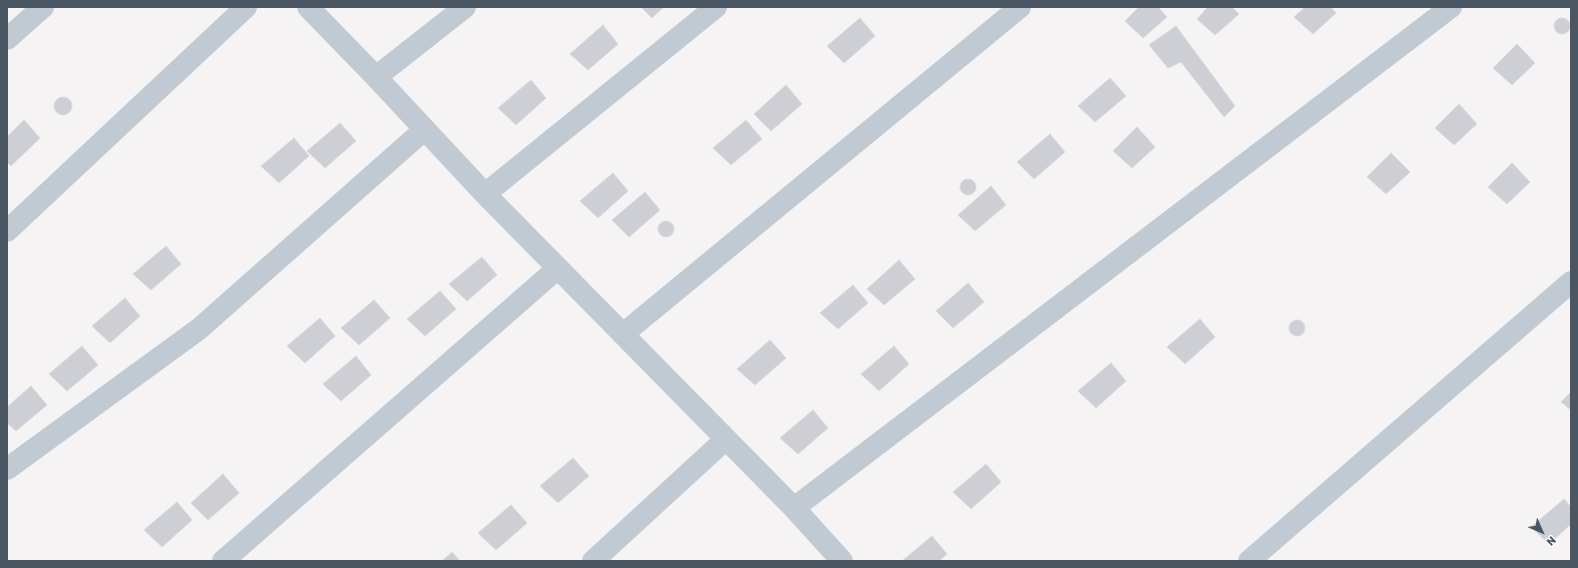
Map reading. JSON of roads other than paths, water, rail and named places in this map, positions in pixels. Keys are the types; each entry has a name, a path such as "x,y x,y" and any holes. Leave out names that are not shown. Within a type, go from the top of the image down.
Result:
{"street":[{"path":"7,38 44,7"},
{"path":"7,231 246,7"},
{"path":"308,7 376,77 485,194 794,508 842,561"},
{"path":"376,77 465,7"},
{"path":"485,194 716,7"},
{"path":"623,334 1020,7"},
{"path":"794,508 1451,7"},
{"path":"7,469 199,329 424,130"},
{"path":"223,561 558,268"},
{"path":"1249,561 1571,282"},
{"path":"594,561 726,439"}]}
